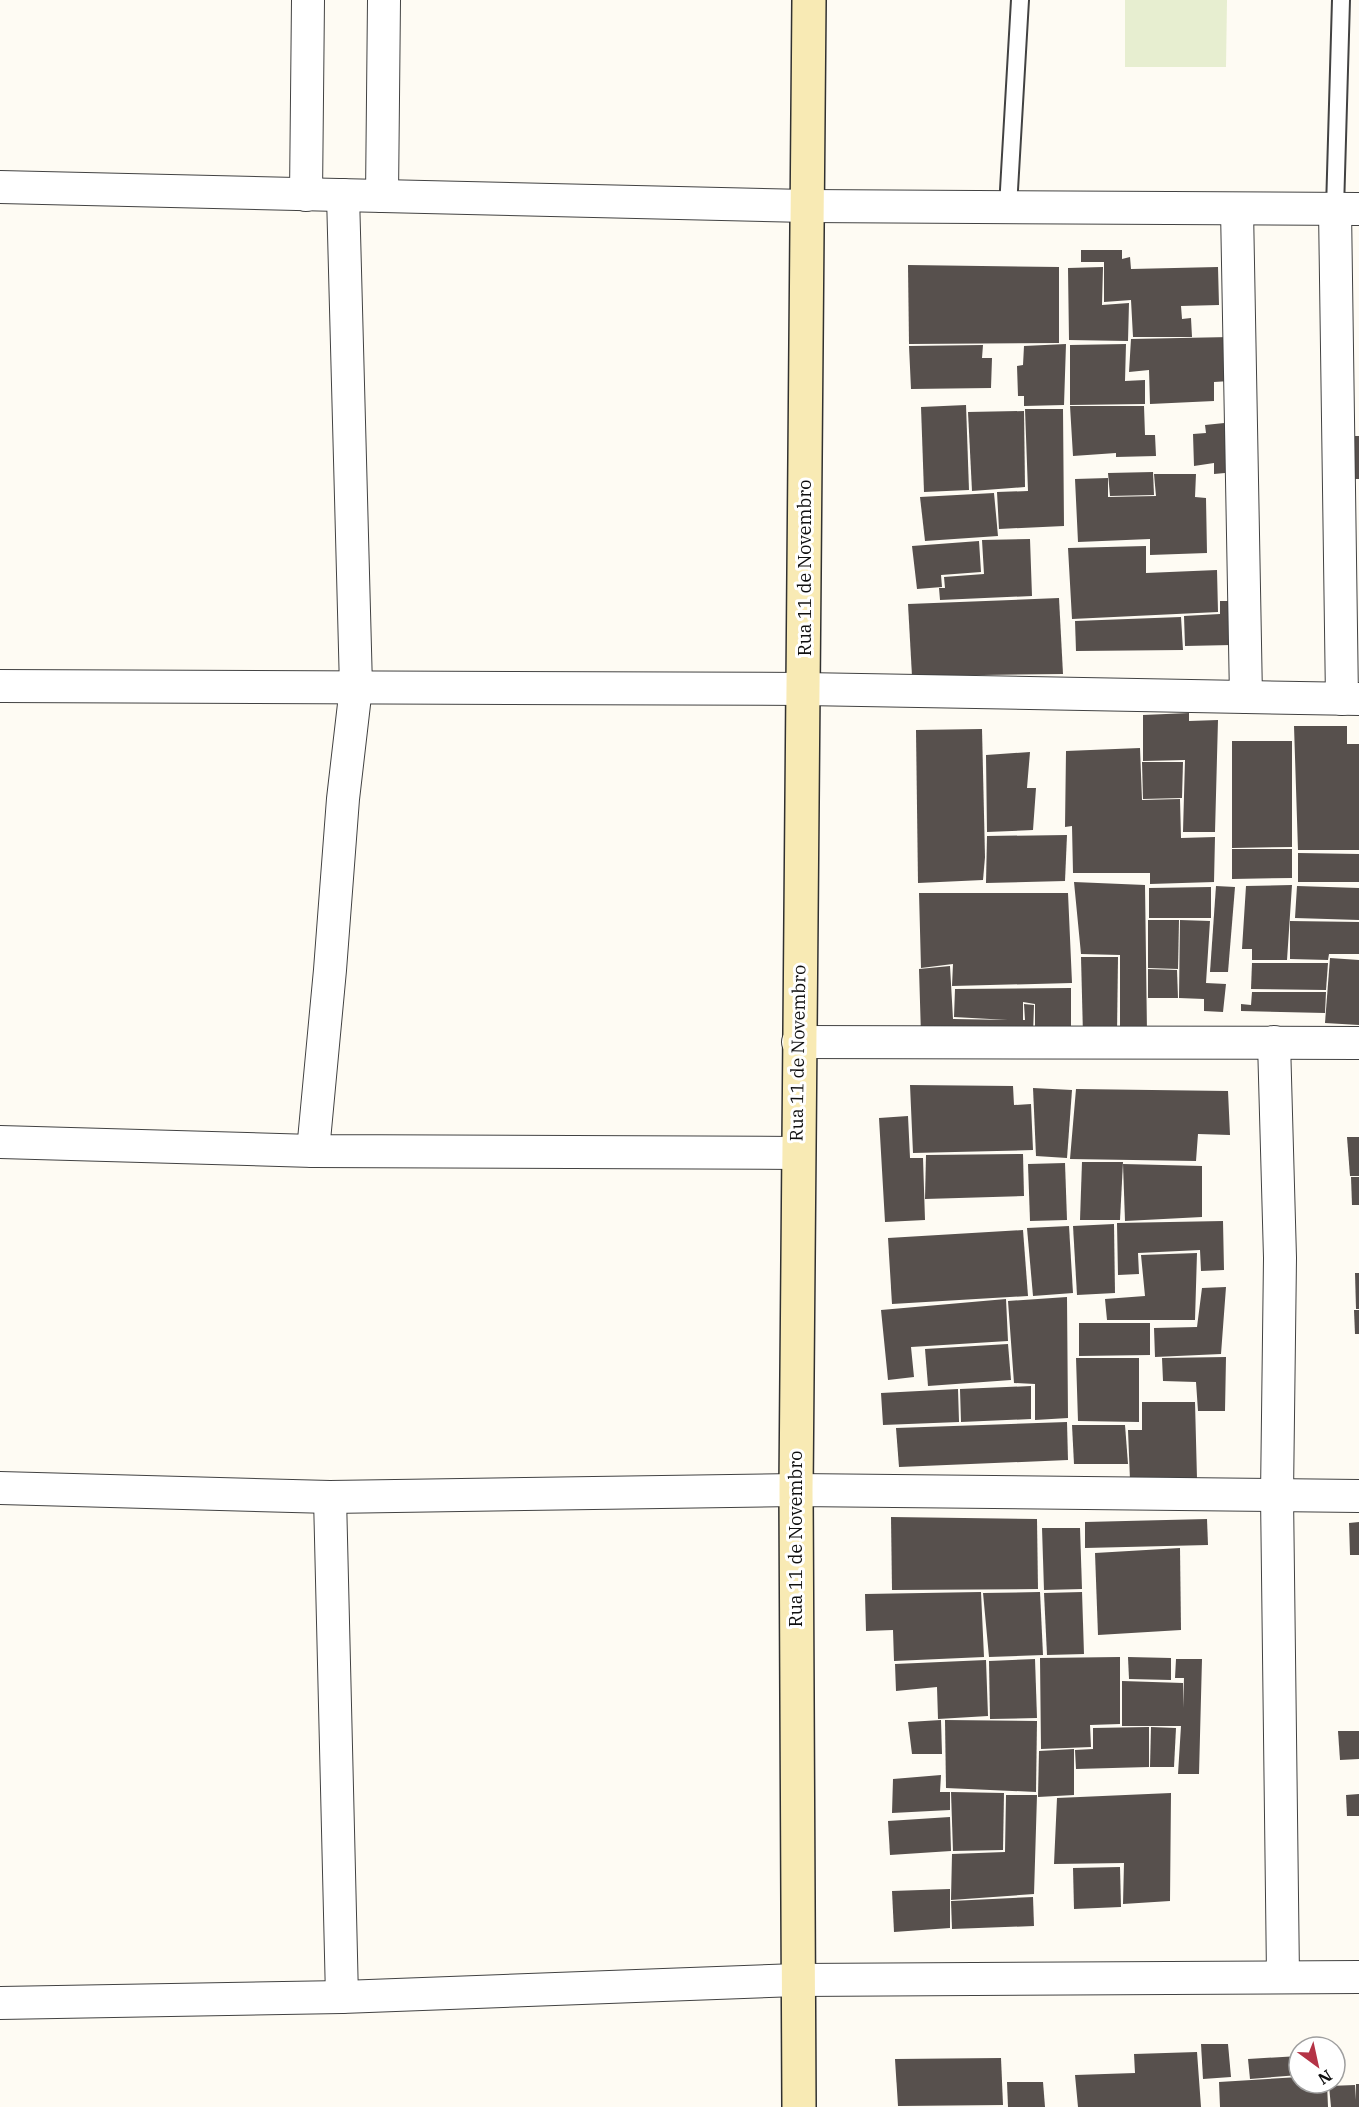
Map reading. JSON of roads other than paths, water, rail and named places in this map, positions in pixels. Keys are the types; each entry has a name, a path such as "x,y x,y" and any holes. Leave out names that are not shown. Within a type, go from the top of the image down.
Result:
{"main road":[{"name":"Rua 11 de Novembro","path":"799,2107 797,1153 804,689 809,0"}],"street":[{"path":"306,195 308,0"},
{"path":"382,196 384,0"},
{"path":"0,187 807,206 1347,209 1350,699 804,689 0,686"},
{"path":"313,1151 343,799 356,687 343,195"},
{"path":"1237,208 1246,697"},
{"path":"798,1042 1359,1043"},
{"path":"1274,1042 1280,1258 1277,1495 1283,1976"},
{"path":"0,1142 313,1151 797,1153"},
{"path":"0,1488 330,1497 796,1490 1359,1496"},
{"path":"330,1497 342,1997"},
{"path":"0,2003 342,1997 797,1980 1359,1977"}],"lane":[{"path":"1008,207 1020,0"},
{"path":"1341,0 1347,209"}]}
